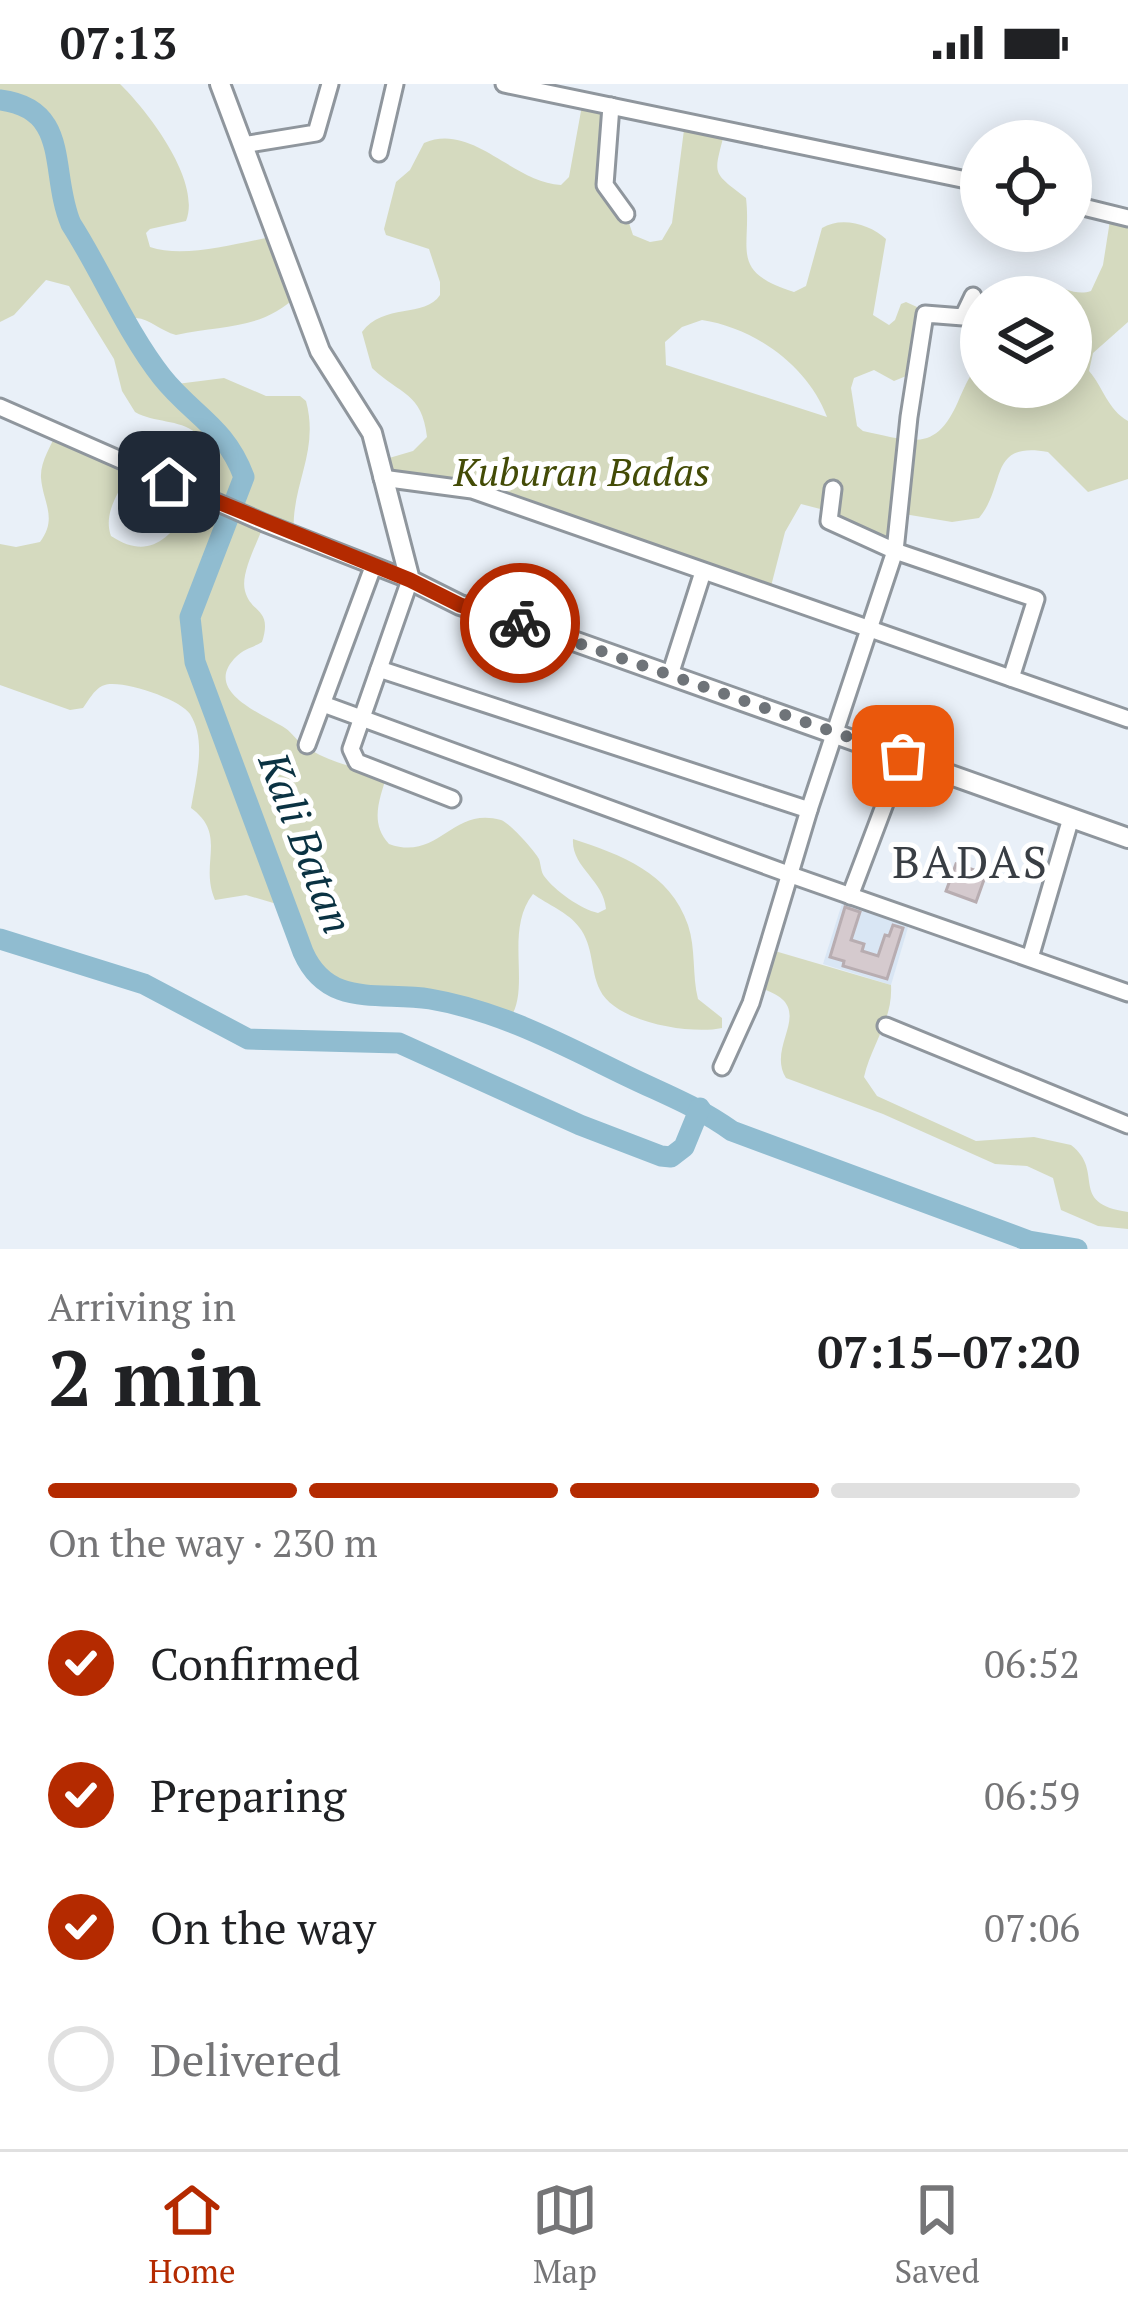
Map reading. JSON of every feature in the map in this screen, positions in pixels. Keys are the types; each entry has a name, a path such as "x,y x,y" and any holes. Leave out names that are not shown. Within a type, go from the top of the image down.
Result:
{"main road":[{"path":"220,84 320,351 372,433 410,580 460,605 1128,838"}],"street":[{"path":"243,146 316,133 330,84"},
{"path":"379,154 395,84"},
{"path":"504,84 960,179"},
{"path":"611,106 605,185 626,214"},
{"path":"1092,210 1128,218"},
{"path":"722,1067 752,1003 809,810 895,550 926,314 960,317"},
{"path":"0,407 264,524 410,580 351,749 357,762 452,799"},
{"path":"382,478 472,490 1128,719"},
{"path":"833,489 829,521 895,550 1036,599 1011,678"},
{"path":"307,745 374,567"},
{"path":"670,675 703,572"},
{"path":"380,669 809,810"},
{"path":"323,704 1128,993"},
{"path":"850,896 903,756"},
{"path":"1030,958 1071,818"},
{"path":"886,1026 1128,1125"}],"shaded area":[{"path":"845,894 911,917 891,985 823,964"}],"green space":[{"path":"0,84 120,84 157,128 186,186 186,221 150,229 146,233 150,247 196,250 277,236 299,294 285,306 242,324 176,335 136,318 131,326 169,385 224,378 266,396 300,396 306,401 309,437 294,535 264,524 244,584 263,617 265,631 262,642 240,654 228,669 230,690 316,753 387,774 378,819 389,844 421,846 469,820 501,820 533,850 555,888 598,913 606,909 604,899 577,858 573,839 642,868 680,907 690,934 698,999 722,1018 722,1028 692,1030 655,1024 608,1001 579,927 533,894 520,926 518,994 508,1021 428,999 335,989 310,967 287,907 246,895 215,900 211,839 202,818 191,808 198,736 184,708 148,691 110,684 96,690 83,708 70,710 0,685 0,544 16,547 40,542 45,533 49,518 41,472 57,432 134,466 115,500 109,527 111,536 135,546 154,544 171,532 202,493 213,464 206,443 196,433 135,412 122,391 114,359 69,286 46,280 14,315 0,322"},
{"name":"Kuburan Badas","path":"583,100 611,106 604,178 633,235 650,242 662,240 672,223 685,122 725,130 718,171 746,198 748,257 760,276 794,292 806,286 822,228 855,223 886,239 873,315 889,325 906,302 928,312 916,372 894,381 874,370 854,378 851,388 857,426 863,431 922,439 942,427 960,397 960,408 1092,408 1092,376 1128,421 1128,479 1088,492 1048,452 1015,453 1001,469 979,518 952,522 904,514 895,551 828,511 801,504 785,532 769,594 503,500 382,478 379,461 413,451 427,437 415,403 372,368 362,332 381,317 424,306 440,295 429,249 386,235 396,182 410,170 424,143 442,139 476,146 526,174 561,185 569,177","holes":["702,320 741,331 793,366 827,417 666,365 665,342 682,327"]},
{"path":"1111,214 1128,218 1128,322 1092,358 1092,289 1103,265"},
{"path":"768,949 891,985 889,1009 864,1077 877,1096 976,1141 1034,1137 1071,1145 1086,1166 1092,1194 1109,1208 1128,1212 1128,1229 1098,1226 1061,1210 1053,1178 1027,1166 995,1164 883,1114 786,1078 781,1065 790,1014 776,995 756,987"}],"building":[{"path":"956,864 986,874 976,902 946,891"},
{"path":"845,907 860,912 851,940 864,944 862,951 878,956 893,925 903,928 887,979 843,966 844,961 830,957"}],"waterway":[{"name":"Kali Batan","path":"0,100 23,106 48,130 71,224 126,322 162,377 218,433 244,477 190,617 195,662 303,952 314,970 341,990 430,999 507,1020 681,1101 732,1131 1029,1241 1077,1249"},
{"path":"0,939 144,984 248,1039 399,1043 580,1125 661,1156 671,1157 684,1147 700,1108"}],"way so far":[{"path":"520,623 903,756"}],"district":[{"name":"BADAS","path":"971,862"}],"route":[{"path":"169,482 460,605 520,623"}]}
